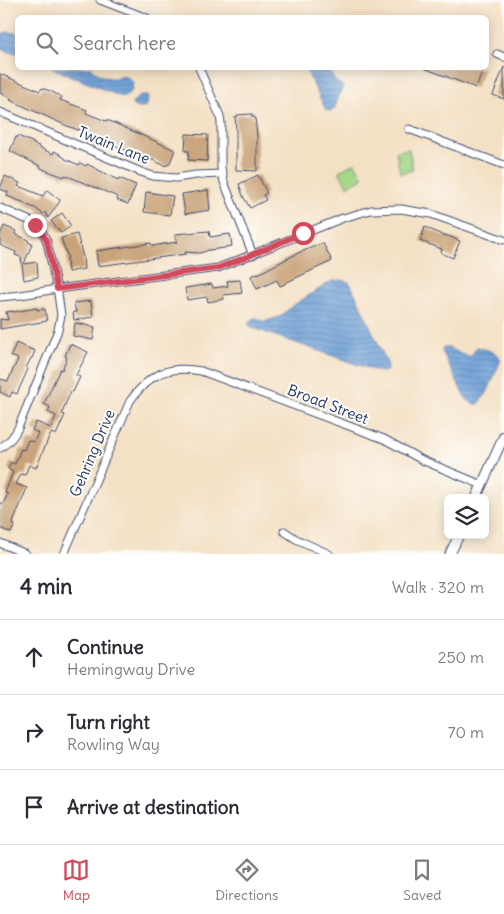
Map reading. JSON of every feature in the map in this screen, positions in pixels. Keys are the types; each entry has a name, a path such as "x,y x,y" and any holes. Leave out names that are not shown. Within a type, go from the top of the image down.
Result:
{"main road":[{"path":"478,494 504,436"},
{"path":"450,554 457,539"}],"street":[{"path":"100,0 139,15"},
{"path":"200,70 220,116 221,168 224,182 253,255"},
{"name":"Twain Lane","path":"0,112 154,176 176,178 222,174"},
{"path":"409,129 504,165"},
{"path":"0,208 28,220 43,234 47,242 61,315 55,337 15,434 9,442 0,448"},
{"path":"0,297 218,268 303,233 371,210 401,209 431,214 504,240"},
{"name":"Broad Street","path":"159,373 179,369 201,371 395,444 422,460 482,485"},
{"name":"Gehring Drive","path":"64,554 130,401 142,385 159,373"},
{"path":"284,531 296,539 329,554"},
{"path":"0,543 26,554"}],"green space":[{"path":"409,149 413,170 400,173 396,152"},
{"path":"355,163 363,178 347,186 339,171"}],"water":[{"path":"15,33 15,53 0,48 0,34"},
{"path":"57,70 94,70 108,78 124,76 133,82 132,90 126,95 119,96"},
{"path":"306,70 330,70 334,79 343,86 334,109 331,111 326,110"},
{"path":"142,94 148,98 147,105 143,108 138,108 132,105 133,102"},
{"path":"341,280 349,282 351,285 388,365 387,370 382,372 376,371 253,328 248,324 255,317 264,322 281,316 292,306 332,281"},
{"path":"443,347 471,356 477,347 493,352 500,358 487,393 478,404 469,401 463,394 442,351"}],"building":[{"path":"504,67 504,99 493,95"},
{"path":"429,70 483,70 476,88"},
{"path":"0,74 40,91 42,88 50,91 62,97 60,100 87,110 86,113 107,120 175,150 169,165 167,164 166,166 128,151 10,100 11,98 0,93"},
{"path":"252,114 252,117 255,117 257,136 257,171 236,170 235,117 237,115"},
{"path":"186,134 208,135 207,161 188,160 189,151 185,151"},
{"path":"18,136 53,154 54,151 65,159 79,165 80,163 86,166 87,164 118,180 119,178 136,185 128,204 117,200 118,197 65,175 64,177 45,170 10,151"},
{"path":"258,175 267,193 263,195 266,200 250,208 239,184"},
{"path":"5,176 20,183 18,186 43,196 47,190 60,201 48,218 45,212 43,214 25,203 7,196 8,192 0,189"},
{"path":"208,190 210,210 185,214 182,194"},
{"path":"146,192 173,196 170,215 144,212"},
{"path":"62,213 71,226 61,233 51,221"},
{"path":"4,226 16,231 15,234 32,244 24,264 37,262 38,277 24,280 21,257 15,255 16,252 0,245 0,235"},
{"path":"425,227 460,241 453,258 441,253 442,249 420,241"},
{"path":"209,231 210,237 230,234 232,246 200,253 185,252 186,254 98,266 96,251 151,243 152,246 177,242 175,234"},
{"path":"77,234 84,269 68,272 68,258 61,238"},
{"path":"323,243 332,261 280,286 277,280 257,289 251,276"},
{"path":"240,280 242,293 223,295 224,299 208,302 207,297 187,300 185,288 212,284 213,288 228,286 227,281"},
{"path":"91,301 93,317 74,320 73,312 76,312 74,303"},
{"path":"37,308 37,310 45,309 47,321 0,329 0,319 8,320 6,312"},
{"path":"75,323 95,327 93,340 73,336"},
{"path":"16,343 35,351 26,368 28,369 17,394 12,392 10,397 0,392 0,382 1,379 8,381 18,359 11,356"},
{"path":"70,344 88,352 76,375 80,377 65,405 62,414 65,415 56,435 52,433 49,437 36,468 29,465 25,475 21,474 16,484 27,488 14,520 13,524 15,525 11,533 0,528 0,503 3,504 8,494 5,493 13,472 8,469 11,462 15,464 21,449 24,450 28,440 34,442 38,433 32,430 36,422 51,428 56,416 48,412 50,407 44,404 60,369 62,370"}],"route":[{"path":"35,225 47,242 57,289 218,268 303,233"}]}
